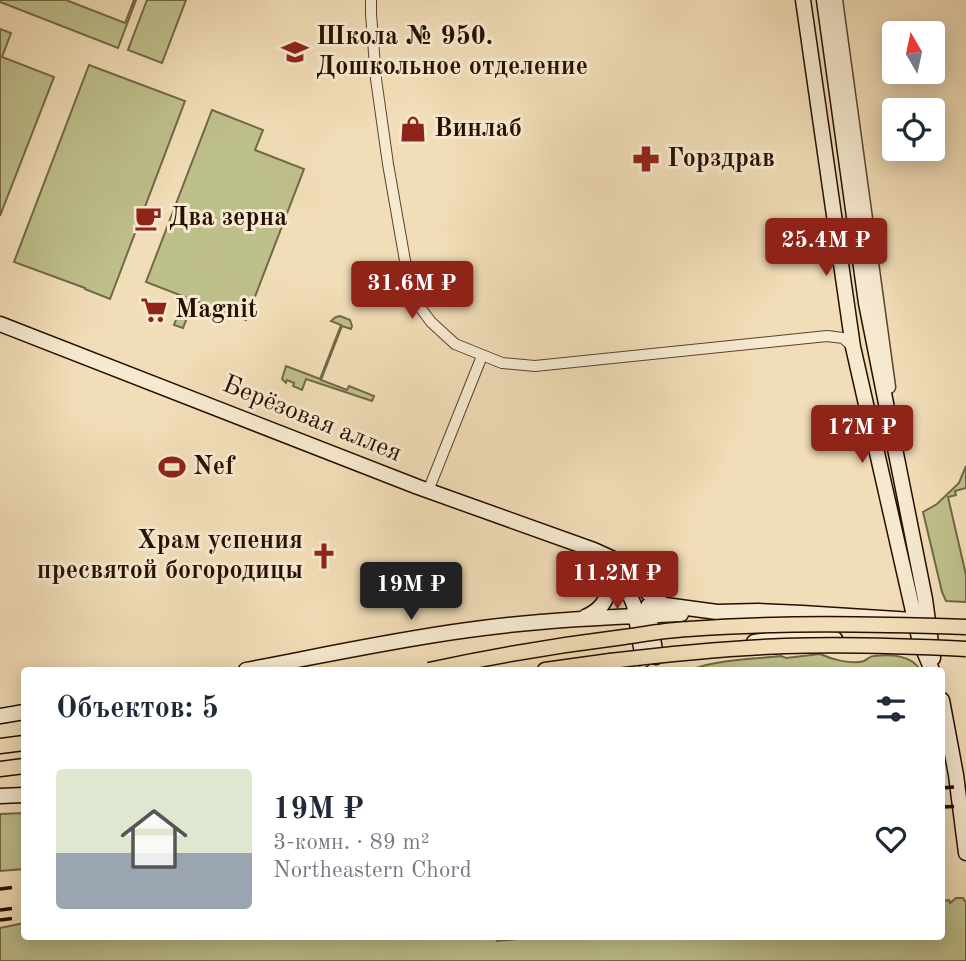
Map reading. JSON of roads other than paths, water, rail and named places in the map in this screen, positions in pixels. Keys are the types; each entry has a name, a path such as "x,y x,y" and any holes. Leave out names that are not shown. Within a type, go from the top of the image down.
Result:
{"main road":[{"path":"803,0 853,347 907,592 905,604 887,617"},
{"path":"824,0 866,303 898,467 925,642 933,667"},
{"name":"Берёзовая аллея","path":"0,324 428,491 607,556 629,566 648,593 665,605 718,612 887,617 966,627"},
{"path":"583,618 600,607 608,588 601,565 587,548"},
{"path":"607,556 625,584 634,605 643,615"},
{"path":"904,576 922,621"},
{"path":"637,579 644,591 643,615 650,659"},
{"path":"261,667 467,630 583,618 718,612"},
{"path":"443,667 577,643 685,629 858,623 966,627"},
{"path":"619,667 711,647 783,638 925,642 966,648"},
{"path":"569,667 687,652 785,646 966,648"},
{"path":"0,716 21,712"},
{"path":"945,716 966,853"},
{"path":"0,725 21,723"},
{"path":"0,746 21,743"},
{"path":"0,769 21,766"},
{"path":"0,796 21,795"}],"street":[{"path":"372,0 376,79 388,164 410,282 416,302 432,322 456,344 502,363 535,366 827,336 843,338 853,347"},
{"path":"836,0 898,467"},
{"path":"428,491 482,356"}],"railway":[{"path":"945,788 966,786"},
{"path":"945,807 966,806"},
{"path":"0,889 21,886"},
{"path":"0,910 21,907"},
{"path":"0,920 21,917"}],"place":[{"name":"Школа № 950. Дошкольное отделение","path":"295,52"},
{"name":"Винлаб","path":"413,129"},
{"name":"Горздрав","path":"646,159"},
{"name":"Два зерна","path":"148,218"},
{"name":"Magnit","path":"154,310"},
{"name":"Nef","path":"172,467"},
{"name":"Храм успения пресвятой богородицы","path":"324,556"}]}
